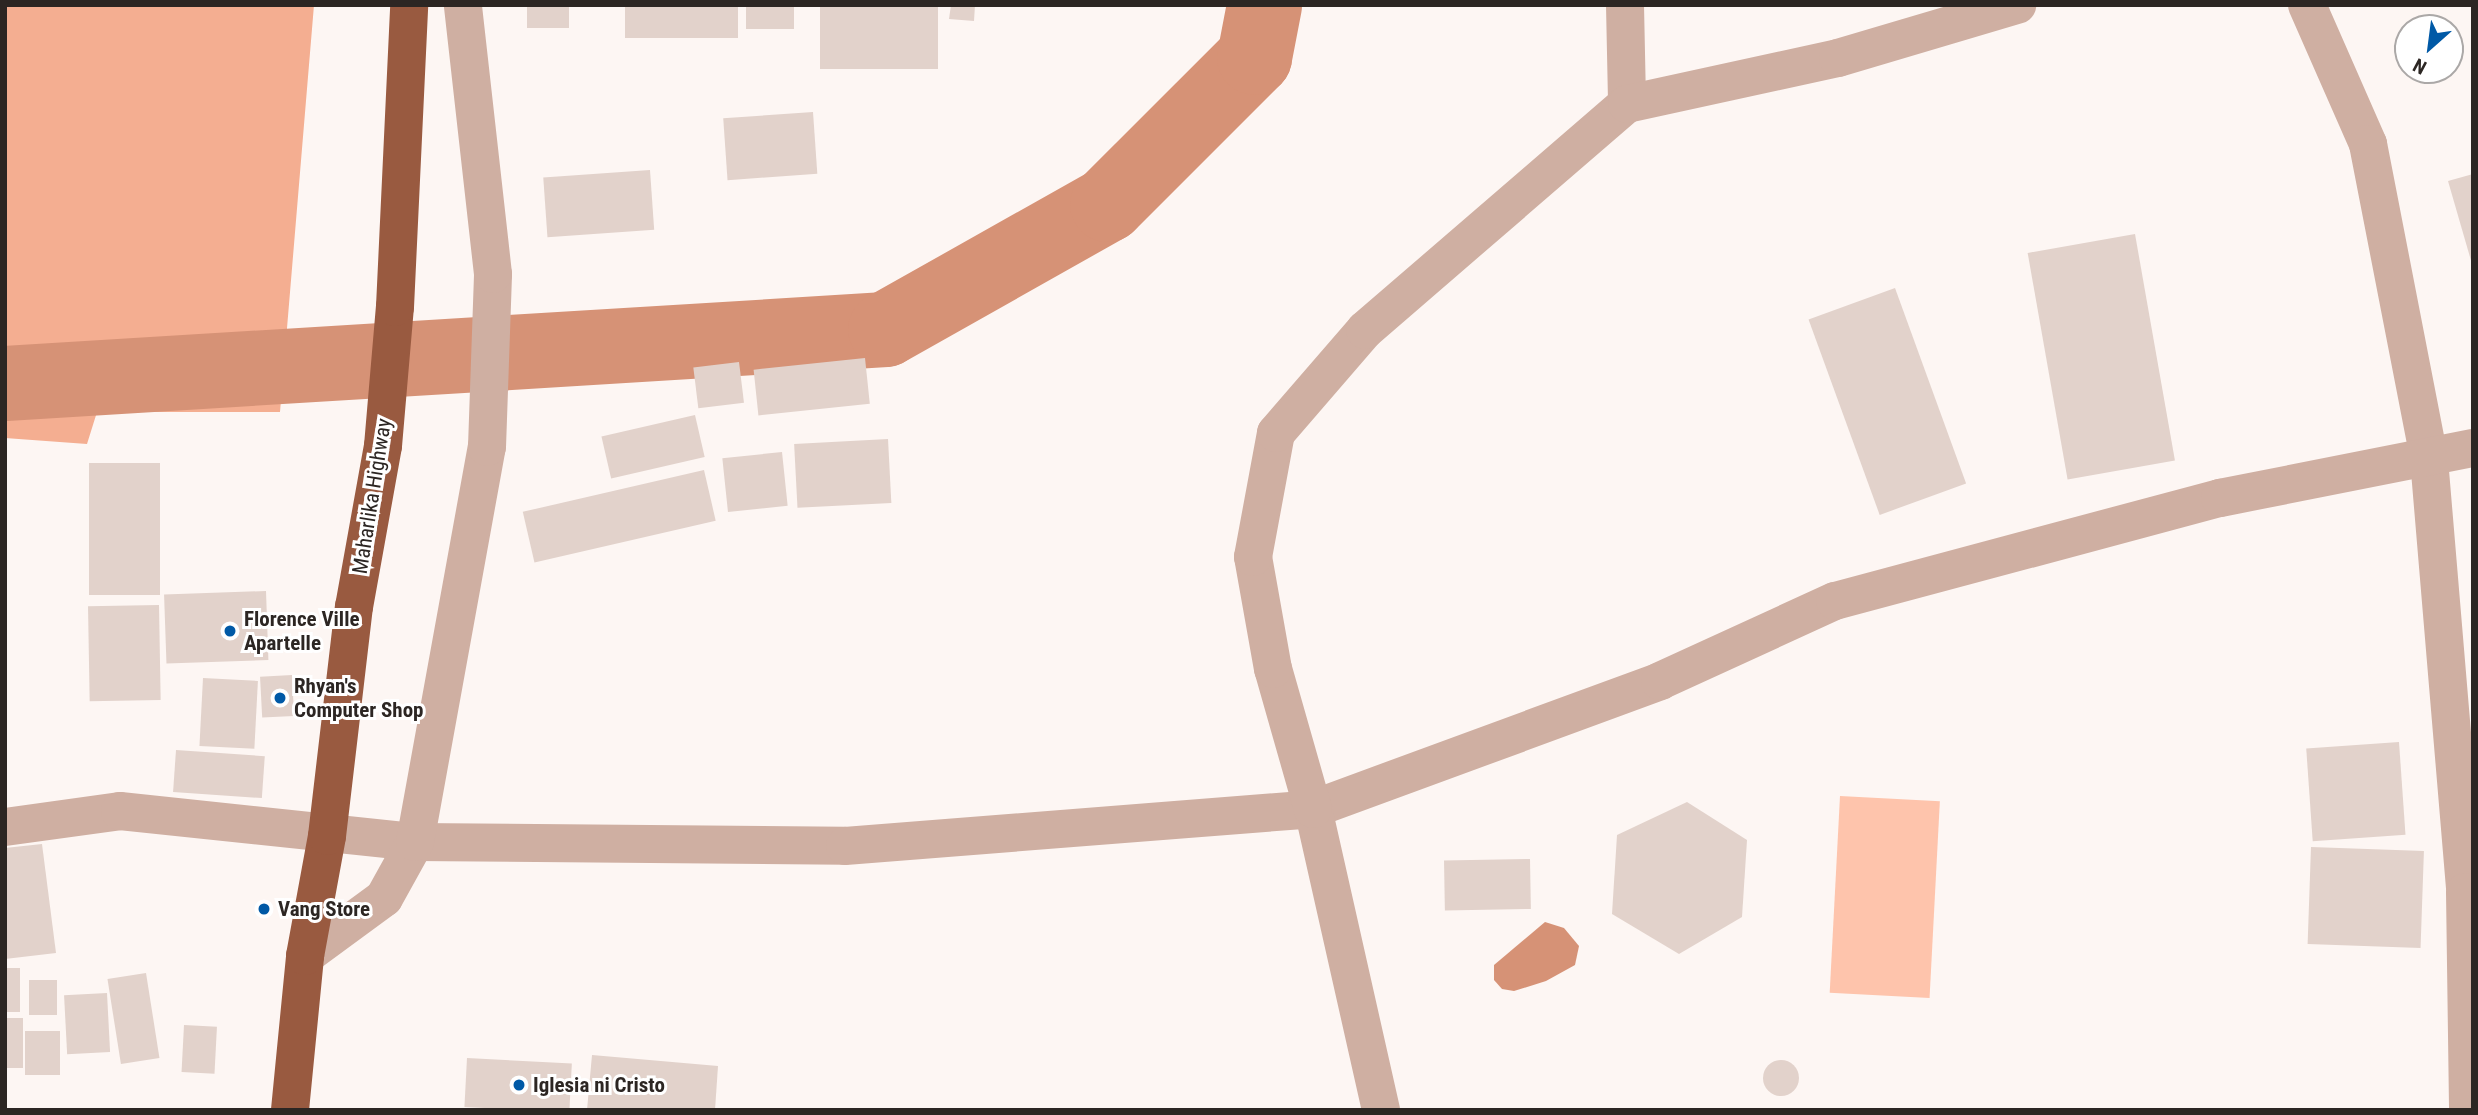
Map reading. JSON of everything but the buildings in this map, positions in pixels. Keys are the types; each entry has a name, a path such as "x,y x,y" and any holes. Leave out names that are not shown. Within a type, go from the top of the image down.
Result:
{"highway":[{"name":"Maharlika Highway","path":"290,1110 305,956 327,836 354,607 383,446 396,307 409,5"}],"street":[{"path":"305,956 384,898 415,842 487,447 492,274 463,5"},
{"path":"1625,5 1628,104"},
{"path":"1381,1110 1313,809 1273,669 1253,557 1276,433 1365,330 1628,104 1838,58 2017,5"},
{"path":"2307,5 2368,144 2429,459 2465,892 2468,1110"},
{"path":"5,827 120,811 327,836 415,842 845,846 1313,809 1660,681 1835,601 2220,498 2429,459 2473,448"}],"shaded area":[{"path":"5,5 314,5 280,412 97,412 87,444 5,438"},
{"path":"1840,796 1940,801 1930,998 1830,993"},
{"path":"1545,922 1564,928 1579,946 1575,965 1546,981 1514,991 1502,989 1494,980 1494,965"}],"waterway":[{"path":"5,383 885,329 1107,204 1254,57 1264,5"}],"place":[{"name":"Florence Ville Apartelle","path":"230,631"},
{"name":"Rhyan's Computer Shop","path":"280,698"},
{"name":"Vang Store","path":"264,909"},
{"name":"Iglesia ni Cristo","path":"519,1085"}]}
